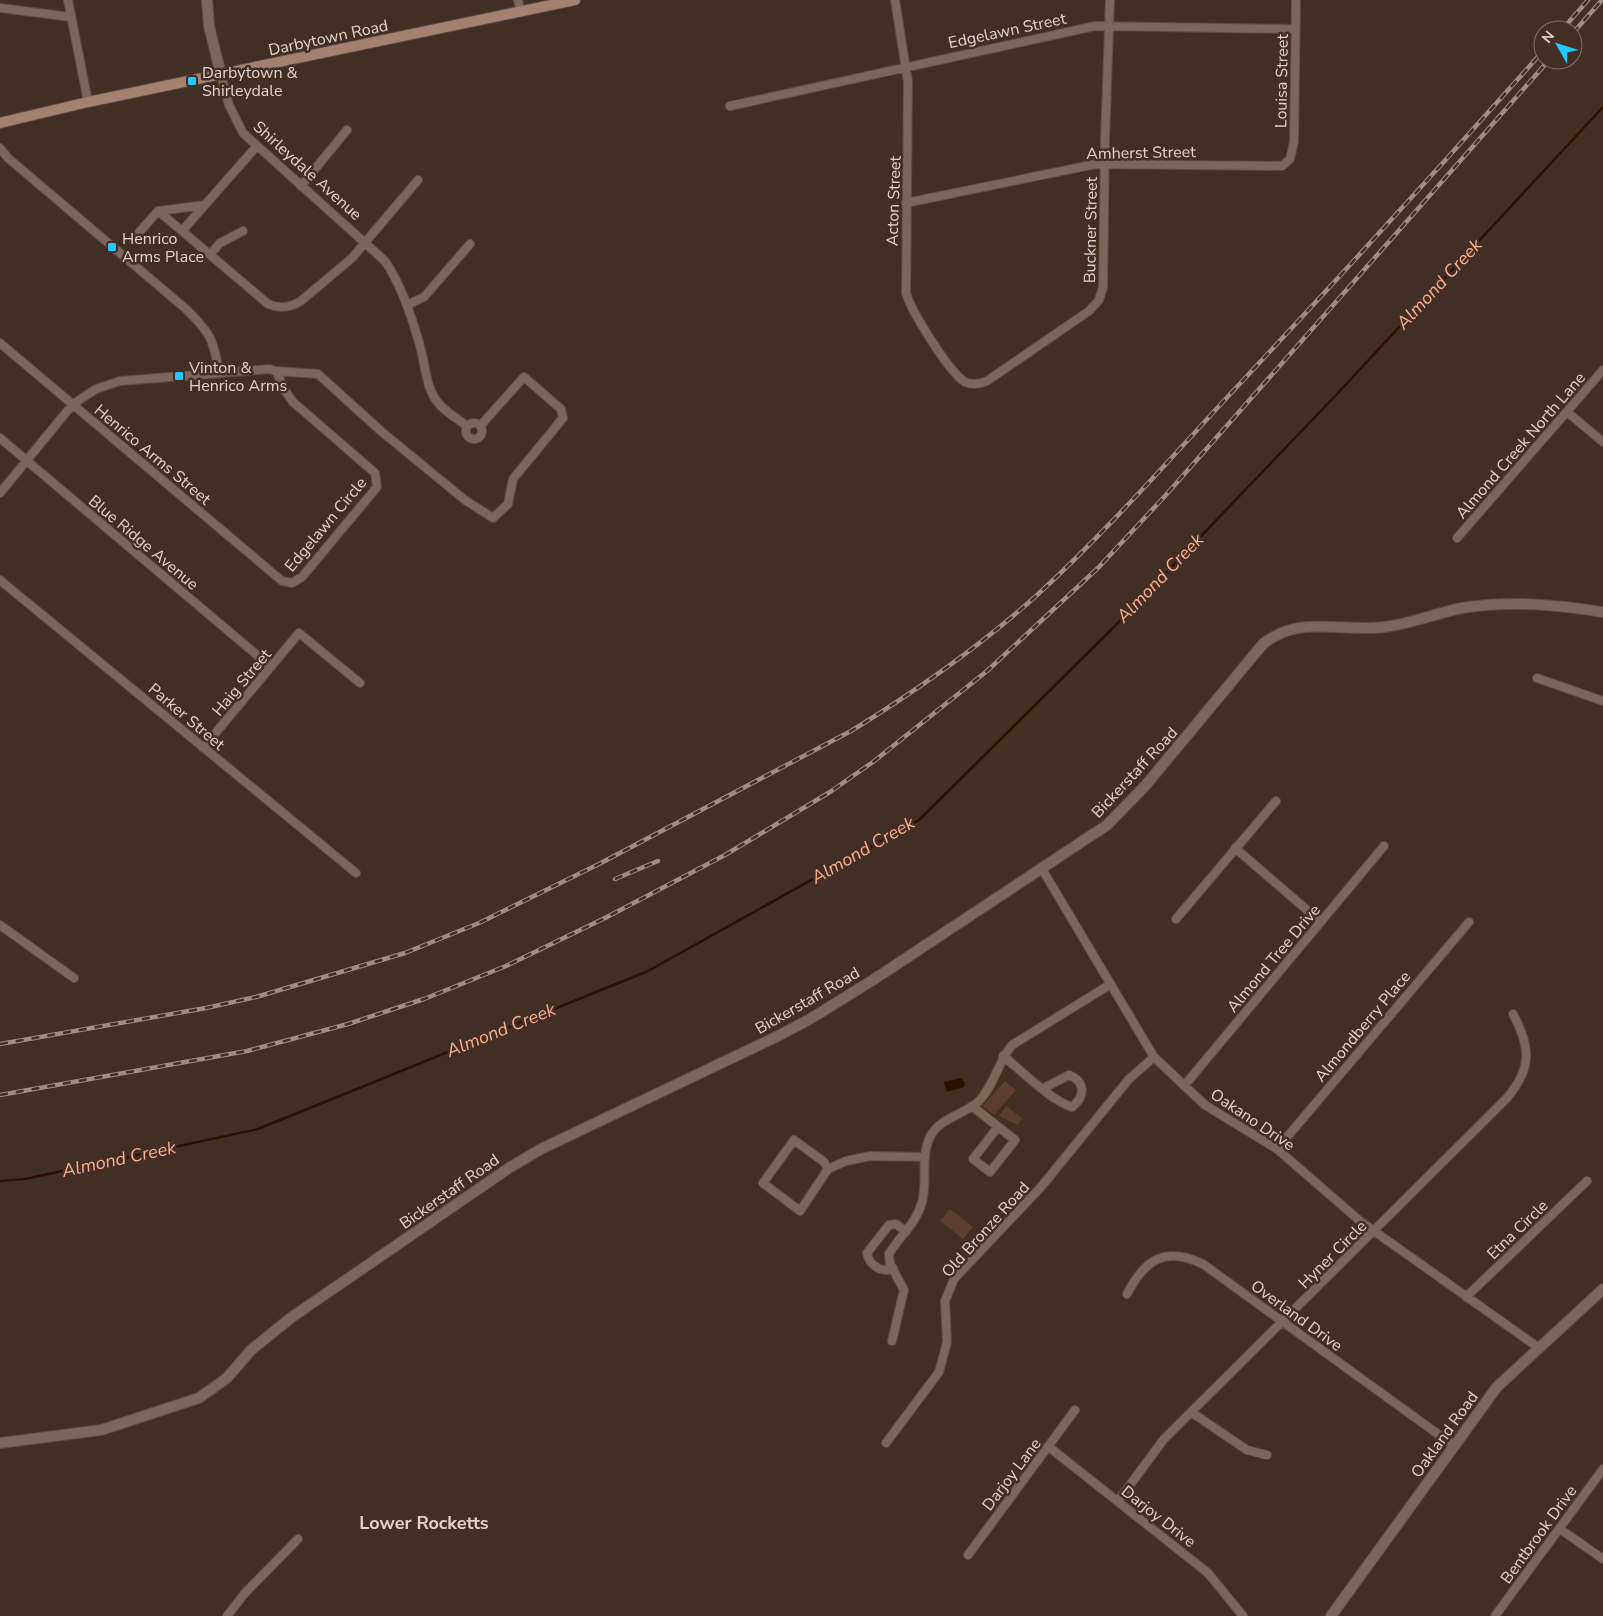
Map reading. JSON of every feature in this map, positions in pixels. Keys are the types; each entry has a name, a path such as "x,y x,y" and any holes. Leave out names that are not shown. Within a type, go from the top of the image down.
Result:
{"main road":[{"name":"Darbytown Road","path":"0,123 88,102 575,0"}],"street":[{"path":"68,0 88,102"},
{"name":"Shirleydale Avenue","path":"207,0 209,26 234,119 256,147 366,241 385,260 395,275 407,305 421,348 425,374 432,392 439,404 467,426"},
{"path":"518,0 521,12"},
{"name":"Acton Street","path":"895,0 908,82 905,276 908,301 934,344 967,383"},
{"name":"Buckner Street","path":"967,383 978,384 988,381 1089,311 1099,300 1103,288 1104,164 1110,0"},
{"name":"Louisa Street","path":"1288,162 1293,154 1294,142 1296,0"},
{"path":"0,8 71,17"},
{"name":"Edgelawn Street","path":"730,106 1072,30 1109,25 1296,29"},
{"path":"301,186 347,130"},
{"path":"182,231 256,147"},
{"path":"0,148 8,158 186,309 207,330 214,343 219,372"},
{"name":"Amherst Street","path":"906,203 1104,164 1273,168 1288,162"},
{"path":"158,211 268,304 286,307 301,301 352,258 418,180"},
{"path":"136,236 158,211 205,205"},
{"path":"210,255 220,243 243,231"},
{"path":"407,305 424,297 470,244"},
{"name":"Henrico Arms Street","path":"0,343 282,581 290,583"},
{"path":"0,493 74,405 96,389 120,381 270,369 318,374 382,432 465,500 493,518 508,504 513,479 563,418 561,409 524,377 481,425 482,434 475,439 467,435 467,426 474,422 481,425"},
{"name":"Almond Creek North Lane","path":"1457,538 1603,370"},
{"name":"Edgelawn Circle","path":"276,371 288,397 375,473 378,483 377,487 297,582 290,583"},
{"path":"1567,412 1603,442"},
{"name":"Blue Ridge Avenue","path":"0,438 271,667"},
{"name":"Parker Street","path":"0,580 356,874"},
{"name":"Bickerstaff Road","path":"0,1443 101,1430 199,1398 226,1378 269,1334 509,1168 541,1149 810,1019 1089,838 1121,813 1186,738 1263,644 1281,632 1305,626 1385,627 1462,608 1491,605 1560,606 1603,612"},
{"name":"Haig Street","path":"203,748 299,633 360,683"},
{"path":"1537,678 1603,701"},
{"path":"1176,920 1276,801"},
{"name":"Almond Tree Drive","path":"1184,1086 1384,846"},
{"path":"1235,848 1321,922"},
{"name":"Oakano Drive","path":"1042,868 1154,1057 1184,1086 1221,1116 1277,1149 1340,1206 1539,1348"},
{"name":"Almondberry Place","path":"1277,1149 1469,922"},
{"path":"0,925 74,978"},
{"path":"892,1341 904,1290 893,1268 889,1254 916,1218 923,1201 925,1157 929,1138 936,1128 972,1106 985,1093 1003,1056 1019,1039 1111,984"},
{"name":"Hyner Circle","path":"1118,1501 1164,1439 1519,1084 1525,1070 1527,1054 1523,1035 1513,1014"},
{"path":"1003,1056 1044,1088 1072,1107 1083,1094 1083,1088 1077,1080 1069,1075 1044,1088"},
{"name":"Old Bronze Road","path":"886,1443 939,1372 947,1342 946,1301 954,1279 1041,1187 1128,1079 1154,1057"},
{"path":"972,1106 1015,1140 990,1172 973,1159 998,1127"},
{"path":"828,1169 824,1162 794,1140 763,1183 800,1211 828,1169 846,1161 870,1156 925,1157"},
{"name":"Etna Circle","path":"1466,1297 1587,1181"},
{"path":"893,1268 882,1271 868,1258 867,1253 889,1225 896,1224 906,1232"},
{"name":"Overland Drive","path":"1127,1294 1137,1275 1151,1262 1166,1256 1185,1257 1203,1264 1453,1445"},
{"name":"Oakland Road","path":"1333,1615 1453,1445 1497,1387 1603,1289"},
{"name":"Darjoy Lane","path":"968,1555 1075,1410"},
{"path":"1191,1412 1247,1450 1267,1455"},
{"name":"Darjoy Drive","path":"1049,1447 1208,1573 1242,1616"},
{"name":"Bentbrook Drive","path":"1495,1616 1603,1469"},
{"path":"1560,1529 1603,1559"},
{"path":"227,1616 246,1593 298,1539"}],"shaded area":[{"path":"961,1078 965,1083 964,1087 947,1092 944,1082"},
{"path":"1005,1081 1016,1090 994,1115 983,1106"},
{"path":"1006,1106 1022,1118 1018,1125 999,1116"},
{"path":"950,1209 973,1227 963,1239 940,1221"}],"waterway":[{"name":"Almond Creek","path":"0,1181 25,1179 258,1129 648,971 919,820 1113,628 1338,393 1603,107"}],"railway":[{"path":"1571,20 1588,0"},
{"path":"1583,22 1602,0"},
{"path":"0,1044 206,1008 256,997 405,953 479,923 599,864 851,731 875,716 946,668 992,633 1062,572 1137,495 1350,265 1533,62"},
{"path":"0,1095 247,1051 348,1024 424,999 506,966 607,917 725,855 830,792 873,762 987,671 1098,568 1165,496 1540,70"},
{"path":"615,879 658,861"}],"place":[{"name":"Darbytown & Shirleydale","path":"192,81"},
{"name":"Henrico Arms Place","path":"112,247"},
{"name":"Vinton & Henrico Arms","path":"179,376"}],"district":[{"name":"Lower Rocketts","path":"424,1523"}]}
